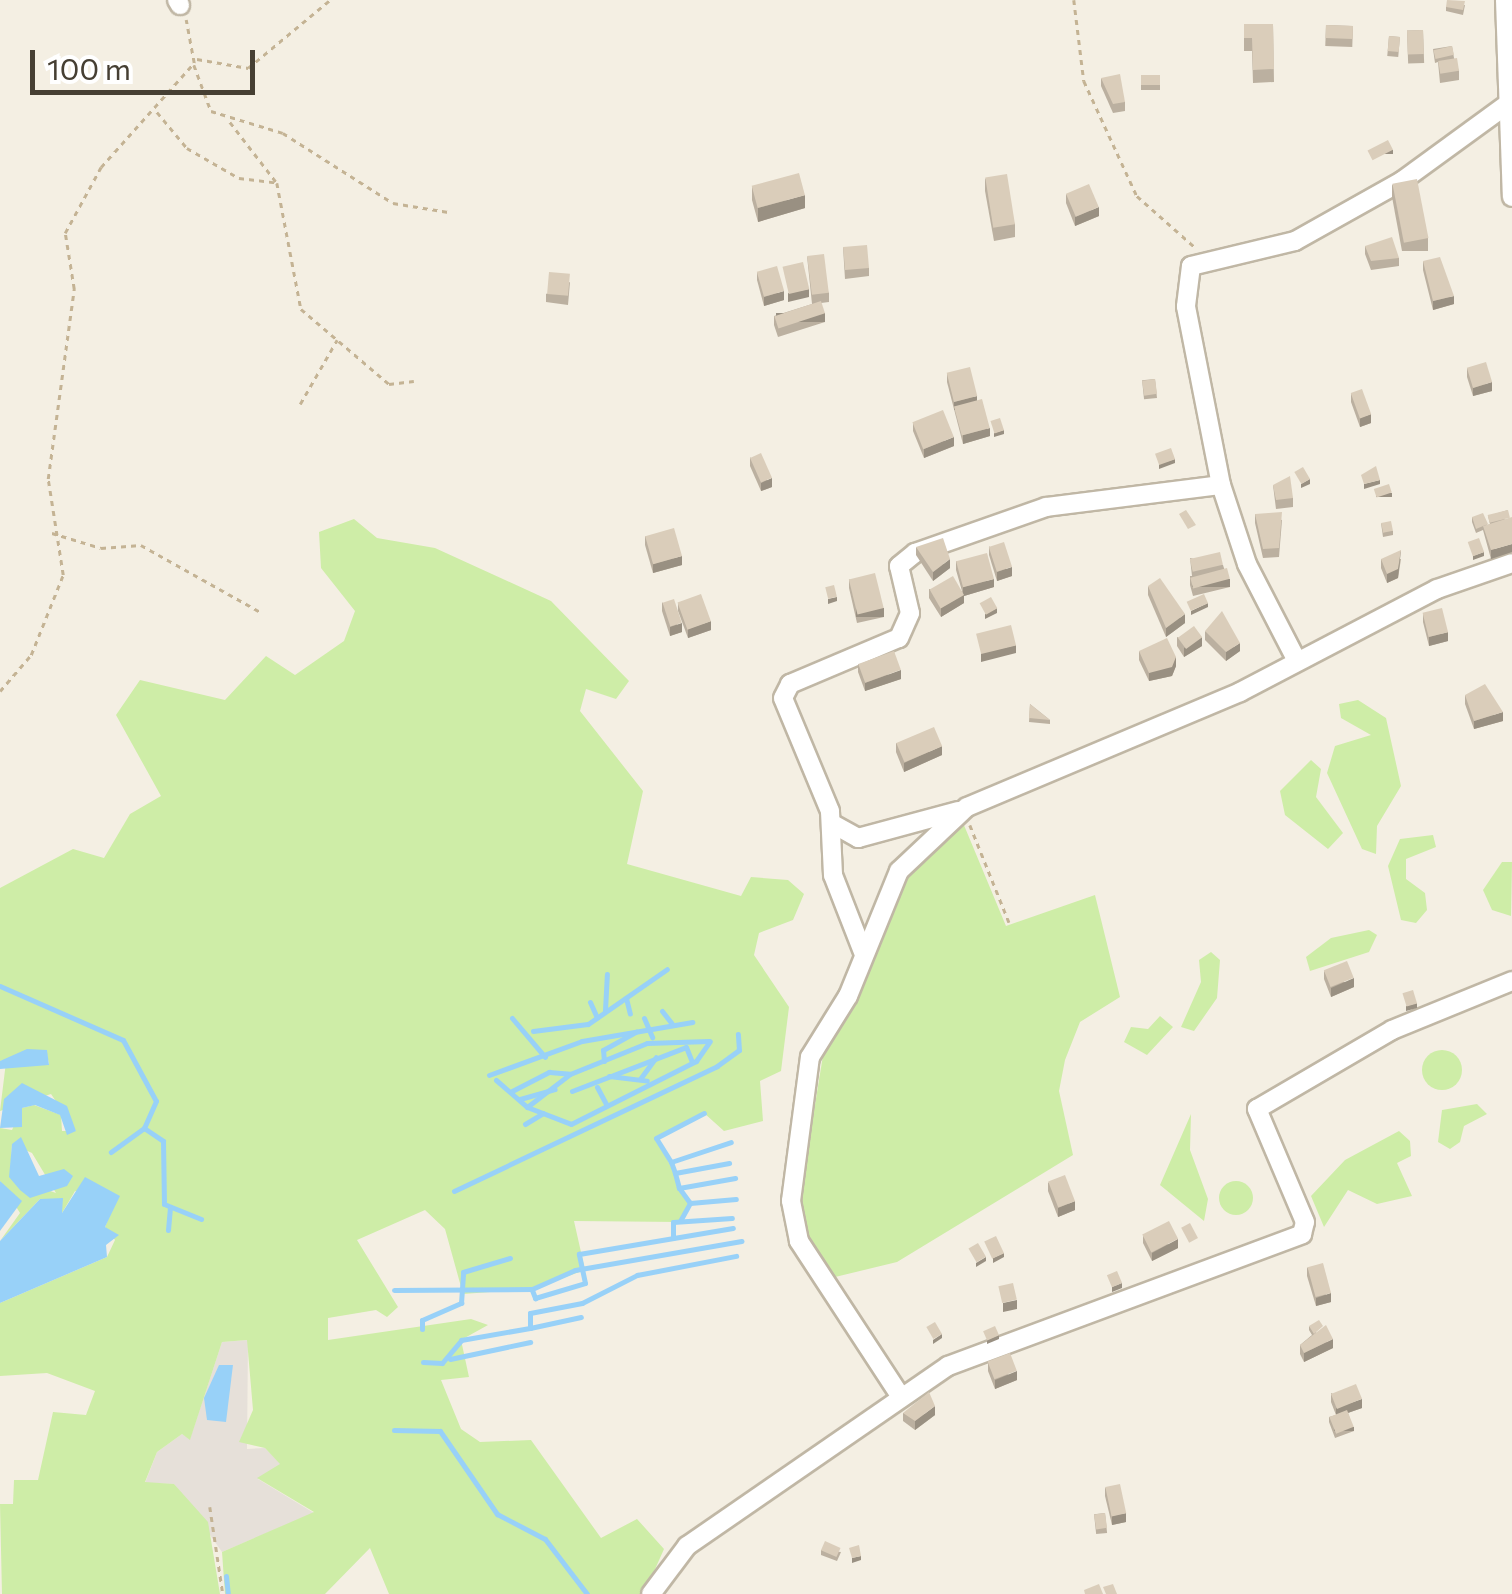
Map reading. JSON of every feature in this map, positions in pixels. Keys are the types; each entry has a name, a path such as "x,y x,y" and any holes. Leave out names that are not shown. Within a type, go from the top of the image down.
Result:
{"street":[{"path":"1505,0 1505,106 1512,197"},
{"path":"1297,660 1247,564 1220,485 1186,306 1192,266 1204,258 1296,241 1402,181 1505,106"},
{"path":"864,952 833,876 833,823 783,698 802,672 907,630 899,566 1046,507 1220,485"},
{"path":"833,823 858,838 963,810 1297,660 1436,588 1512,563"},
{"path":"900,1394 792,1223 810,1057 864,952 899,871 963,810"},
{"path":"651,1594 687,1546 900,1394 1023,1332 1302,1234 1301,1210 1257,1109 1392,1030 1512,981"}],"path":[{"path":"195,61 248,68 330,0"},
{"path":"1074,0 1084,80 1137,196 1178,223 1204,258"},
{"path":"179,3 211,111 230,122 283,132 337,174 414,212 448,212"},
{"path":"0,692 31,655 58,596 63,575 50,532 55,405 74,289 65,233 101,167 156,111 195,61"},
{"path":"156,111 187,148 239,178 276,183"},
{"path":"230,122 276,183 301,309 390,384 414,381"},
{"path":"300,404 337,338"},
{"path":"50,532 101,548 141,545 262,613"},
{"path":"963,810 1009,922"},
{"path":"210,1507 222,1594"}],"shaded area":[{"path":"248,1340 247,1449 265,1448 281,1464 258,1479 314,1513 222,1552 174,1484 145,1483 157,1452 182,1434 190,1439 222,1342"}],"green space":[{"path":"354,519 377,538 435,548 551,601 629,681 616,699 586,689 580,711 643,791 627,864 741,896 751,877 788,880 804,894 793,920 759,933 754,955 789,1007 781,1071 760,1081 763,1121 724,1131 704,1113 656,1138 690,1203 679,1222 574,1221 585,1270 532,1289 463,1294 445,1229 425,1210 357,1240 398,1307 387,1317 376,1310 328,1318 328,1340 471,1319 488,1325 461,1340 469,1377 441,1380 461,1429 480,1442 531,1440 601,1538 637,1519 664,1549 644,1594 389,1594 370,1548 325,1594 225,1594 222,1552 314,1512 257,1478 280,1464 265,1448 239,1442 253,1410 247,1340 222,1342 190,1440 182,1434 157,1452 145,1482 174,1484 208,1522 220,1594 2,1594 0,1504 13,1504 14,1480 38,1480 53,1412 86,1415 95,1391 47,1373 0,1376 0,1303 107,1257 115,1240 105,1227 113,1207 75,1191 62,1213 62,1199 40,1199 0,1241 20,1213 0,1181 0,1128 12,1130 22,1108 34,1105 61,1115 62,1131 76,1131 51,1094 0,1111 6,1062 49,1064 46,1050 0,1061 0,888 73,849 104,858 130,814 161,796 116,715 140,680 225,700 266,656 295,675 344,641 355,611 321,568 319,532","holes":["12,1144 32,1153 56,1193 10,1177"]},
{"path":"1358,700 1386,718 1401,786 1377,826 1376,854 1362,849 1327,773 1335,746 1371,735 1341,718 1339,704"},
{"path":"1311,760 1321,769 1316,797 1343,833 1328,849 1285,815 1280,791"},
{"path":"961,818 1006,926 1095,895 1120,997 1080,1022 1065,1060 1059,1091 1073,1155 897,1262 831,1278 796,1221 827,1031 898,882"},
{"path":"1433,835 1436,847 1406,859 1406,879 1425,893 1427,910 1416,923 1401,920 1388,866 1400,839"},
{"path":"1502,862 1512,862 1511,916 1492,910 1483,890"},
{"path":"1369,930 1377,935 1369,952 1310,971 1306,957 1331,938"},
{"path":"1211,952 1220,960 1217,998 1194,1031 1181,1027 1201,982 1199,960"},
{"path":"1160,1016 1173,1027 1147,1055 1124,1042 1131,1027 1148,1029"},
{"path":"1442,1050 1456,1056 1462,1070 1456,1084 1442,1090 1428,1084 1422,1070 1428,1056"},
{"path":"1477,1104 1487,1114 1464,1126 1460,1142 1450,1149 1438,1142 1442,1110"},
{"path":"1191,1114 1190,1150 1208,1199 1204,1221 1160,1185"},
{"path":"1399,1131 1410,1141 1411,1156 1397,1163 1412,1196 1377,1204 1348,1190 1324,1227 1311,1196 1345,1160"},
{"path":"1236,1181 1248,1186 1253,1198 1248,1210 1236,1215 1224,1210 1219,1198 1224,1186"}],"water":[{"path":"27,1049 47,1050 49,1065 0,1069 0,1061"},
{"path":"22,1083 67,1106 76,1131 67,1135 60,1115 35,1105 22,1108 22,1127 0,1128 4,1099"},
{"path":"21,1137 39,1176 64,1169 73,1176 67,1186 30,1198 20,1190 9,1177 12,1144"},
{"path":"85,1177 120,1196 105,1227 119,1235 106,1245 107,1257 0,1303 0,1241 40,1199 63,1198 62,1213"},
{"path":"0,1181 22,1201 0,1231"},
{"path":"219,1365 233,1365 226,1422 207,1420 204,1398"}],"building":[{"path":"1447,0 1465,1 1463,10 1446,7"},
{"path":"1244,24 1273,24 1274,69 1253,70 1252,38 1244,38"},
{"path":"1326,25 1353,26 1353,39 1326,38"},
{"path":"1423,30 1424,54 1408,55 1407,31"},
{"path":"1389,36 1400,37 1399,52 1388,51"},
{"path":"1452,46 1454,55 1436,59 1433,50"},
{"path":"1457,58 1459,71 1440,74 1438,61"},
{"path":"1120,74 1125,102 1113,104 1101,78"},
{"path":"1141,75 1160,75 1160,85 1141,85"},
{"path":"1388,140 1393,150 1373,160 1368,150"},
{"path":"799,173 805,195 758,208 752,186"},
{"path":"1007,174 1015,224 993,228 985,177"},
{"path":"1417,179 1428,238 1404,243 1392,184"},
{"path":"1089,184 1099,207 1076,217 1066,194"},
{"path":"1392,237 1399,258 1371,261 1365,246"},
{"path":"867,245 869,268 845,270 843,247"},
{"path":"824,254 829,293 812,295 807,256"},
{"path":"1440,257 1454,296 1433,301 1423,261"},
{"path":"803,262 809,289 789,294 783,267"},
{"path":"777,266 784,291 764,297 757,272"},
{"path":"549,272 570,274 568,296 547,294"},
{"path":"821,301 825,313 778,329 774,316"},
{"path":"1486,362 1492,382 1473,388 1467,368"},
{"path":"970,367 977,396 954,402 947,373"},
{"path":"1155,379 1157,394 1144,396 1142,381"},
{"path":"1362,389 1371,414 1360,418 1351,393"},
{"path":"982,399 990,428 962,435 954,407"},
{"path":"943,410 954,437 923,449 912,422"},
{"path":"1000,418 1004,430 995,433 990,421"},
{"path":"1171,448 1175,459 1159,465 1155,454"},
{"path":"761,453 772,478 761,483 750,458"},
{"path":"1376,466 1380,480 1364,484 1361,475"},
{"path":"1303,467 1310,479 1301,484 1294,472"},
{"path":"1290,476 1293,498 1276,500 1273,485"},
{"path":"1389,484 1392,493 1377,498 1374,489"},
{"path":"1186,510 1196,525 1188,529 1179,514"},
{"path":"1508,510 1510,518 1490,523 1488,515"},
{"path":"1282,512 1279,548 1263,549 1255,514"},
{"path":"1483,513 1488,524 1476,529 1472,517"},
{"path":"1512,517 1512,544 1491,550 1483,526"},
{"path":"1391,521 1393,531 1383,533 1381,523"},
{"path":"674,528 682,556 653,564 645,536"},
{"path":"943,538 950,559 933,572 916,547"},
{"path":"1479,538 1484,552 1473,556 1468,542"},
{"path":"1004,542 1012,567 997,572 989,547"},
{"path":"1401,550 1398,569 1387,574 1381,559"},
{"path":"1220,552 1223,565 1193,572 1190,559"},
{"path":"987,553 994,579 963,587 956,561"},
{"path":"1227,568 1230,579 1193,588 1190,578"},
{"path":"875,573 884,608 858,614 849,580"},
{"path":"953,576 964,595 941,609 930,590"},
{"path":"1160,578 1185,614 1166,628 1148,586"},
{"path":"834,585 837,597 828,599 825,587"},
{"path":"701,594 711,621 687,630 678,603"},
{"path":"1204,594 1208,603 1191,611 1187,602"},
{"path":"991,597 997,608 986,615 980,603"},
{"path":"674,599 682,623 670,626 663,603"},
{"path":"1442,608 1448,632 1429,637 1423,613"},
{"path":"1222,611 1240,643 1226,652 1205,631"},
{"path":"1011,625 1016,645 981,654 976,634"},
{"path":"1194,626 1202,637 1186,649 1178,638"},
{"path":"1167,638 1176,657 1172,667 1149,673 1139,651"},
{"path":"894,651 901,670 865,683 858,664"},
{"path":"1485,684 1503,712 1474,721 1465,695"},
{"path":"1030,704 1050,720 1029,718"},
{"path":"934,727 942,746 904,762 896,743"},
{"path":"1347,961 1354,978 1331,987 1324,970"},
{"path":"1413,990 1417,1003 1407,1007 1402,993"},
{"path":"1065,1175 1075,1201 1058,1208 1048,1181"},
{"path":"1169,1221 1178,1239 1151,1252 1142,1235"},
{"path":"1190,1223 1198,1238 1189,1243 1181,1228"},
{"path":"996,1236 1004,1253 992,1259 984,1241"},
{"path":"978,1243 986,1257 976,1262 968,1248"},
{"path":"1323,1263 1331,1293 1316,1297 1308,1267"},
{"path":"1117,1271 1122,1283 1112,1287 1107,1275"},
{"path":"1013,1283 1017,1300 1002,1303 998,1286"},
{"path":"1319,1320 1323,1326 1314,1334 1309,1326"},
{"path":"935,1322 942,1334 933,1339 926,1327"},
{"path":"1326,1325 1333,1339 1304,1353 1300,1345"},
{"path":"995,1326 999,1335 987,1340 983,1331"},
{"path":"1010,1353 1017,1371 994,1379 988,1362"},
{"path":"1356,1384 1362,1399 1337,1409 1331,1394"},
{"path":"929,1392 935,1406 915,1421 903,1413"},
{"path":"1347,1410 1354,1427 1336,1434 1329,1417"},
{"path":"1120,1484 1126,1513 1112,1516 1105,1487"},
{"path":"1105,1513 1107,1528 1096,1529 1094,1515"},
{"path":"825,1541 841,1548 836,1557 821,1550"},
{"path":"859,1545 861,1556 852,1558 849,1548"},
{"path":"1099,1584 1103,1594 1085,1594 1084,1590"},
{"path":"1113,1584 1117,1594 1106,1594 1103,1587"}],"waterway":[{"path":"533,1031 588,1024 667,969"},
{"path":"605,1010 607,974"},
{"path":"0,986 123,1040 156,1101 144,1128 111,1152"},
{"path":"626,998 630,1014"},
{"path":"590,1002 597,1018"},
{"path":"662,1011 672,1024"},
{"path":"512,1018 545,1057"},
{"path":"644,1018 652,1037"},
{"path":"489,1075 582,1041 692,1022"},
{"path":"604,1061 603,1050 636,1032"},
{"path":"454,1191 717,1066 739,1050 738,1034"},
{"path":"527,1107 570,1074 647,1043 709,1041"},
{"path":"496,1080 527,1107 571,1124 696,1061 710,1041"},
{"path":"572,1091 686,1047 692,1062"},
{"path":"640,1079 656,1057"},
{"path":"512,1091 549,1072 570,1074"},
{"path":"609,1076 647,1081"},
{"path":"597,1087 607,1106"},
{"path":"520,1099 555,1089"},
{"path":"525,1124 543,1113"},
{"path":"671,1162 656,1138 704,1113"},
{"path":"144,1128 163,1141 164,1204 201,1219"},
{"path":"675,1173 671,1162 731,1142"},
{"path":"679,1188 675,1173 729,1163"},
{"path":"690,1203 679,1188 735,1178"},
{"path":"680,1221 690,1203 736,1199"},
{"path":"168,1230 170,1208"},
{"path":"673,1238 673,1222 732,1218"},
{"path":"532,1290 535,1298 585,1283 579,1254 733,1228"},
{"path":"394,1290 532,1289 575,1270 741,1241"},
{"path":"423,1362 442,1363 461,1340 530,1328 530,1313 582,1303 637,1275 736,1256"},
{"path":"422,1329 422,1320 461,1303 463,1272 510,1258"},
{"path":"530,1328 581,1317"},
{"path":"450,1359 530,1342"},
{"path":"394,1430 440,1431 497,1514 545,1539 587,1594"},
{"path":"226,1576 228,1594"}]}
